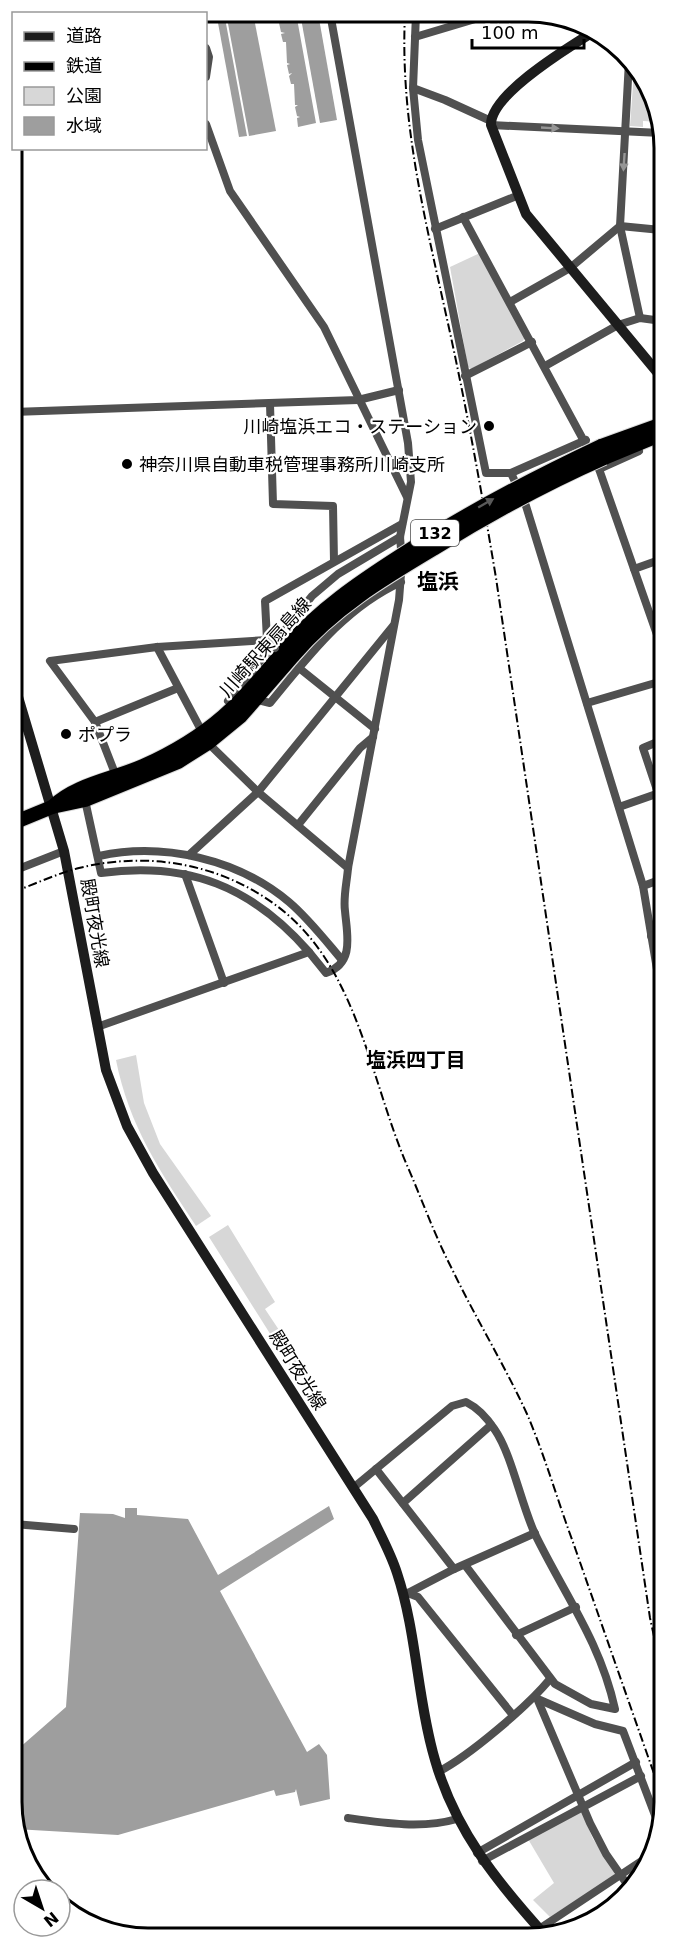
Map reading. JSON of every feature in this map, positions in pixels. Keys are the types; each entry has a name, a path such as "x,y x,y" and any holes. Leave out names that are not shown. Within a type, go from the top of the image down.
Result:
{"highway":[{"name":"川崎駅東扇島線","path":"601,458 654,429"},
{"name":"川崎駅東扇島線","path":"52,807 64,796 205,739 247,696 279,648 317,614 350,588 445,526 506,491 654,437"},
{"name":"川崎駅東扇島線","path":"23,819 52,807 85,800 178,762 258,700 279,648"}],"street":[{"path":"85,800 101,873 147,869 185,874 223,885 257,903 286,925 326,973 333,970 347,955 349,936 344,910 348,868 401,582 400,537 410,468 399,390 332,22"},
{"path":"416,22 412,88 418,140 486,473 511,473 586,441"},
{"path":"415,37 465,22"},
{"path":"583,36 525,77 494,114 491,123 528,216 654,368"},
{"path":"207,51 209,57 207,70"},
{"path":"628,74 620,226 640,318"},
{"path":"412,88 445,99 491,123 652,133"},
{"path":"207,127 230,191 324,327 407,498"},
{"path":"435,229 519,195"},
{"path":"463,218 586,441 601,458 634,569 654,625"},
{"path":"510,302 570,268 620,226 654,229"},
{"path":"545,366 618,325 640,318 654,320"},
{"path":"465,376 532,342"},
{"path":"23,412 358,400 399,390"},
{"path":"270,404 273,504 333,506 334,561"},
{"path":"601,458 654,444"},
{"path":"511,473 526,506 643,886 654,950"},
{"path":"116,776 95,722 50,661 157,647 279,648 265,601 402,524"},
{"path":"228,701 312,596 338,574 400,537"},
{"path":"634,569 654,562"},
{"path":"258,700 270,704 334,628 374,597 401,582"},
{"path":"189,855 258,792 394,625"},
{"path":"157,647 205,739 258,792 348,868"},
{"path":"299,668 374,733"},
{"path":"587,703 654,683"},
{"path":"95,722 178,688"},
{"name":"殿町夜光線","path":"23,713 64,851 97,1027 112,1089 138,1148 353,1488 388,1549 406,1594 438,1772 457,1819 479,1857 538,1927"},
{"path":"298,825 374,733"},
{"path":"654,744 643,748 654,775"},
{"path":"619,807 654,794"},
{"path":"99,856 141,850 189,855 246,875 272,890 301,913 342,960"},
{"path":"23,867 64,851"},
{"path":"185,874 224,983"},
{"path":"643,886 654,882"},
{"path":"97,1027 309,952"},
{"path":"353,1488 458,1402 466,1402 476,1407 499,1437 535,1533 576,1607 596,1650 615,1710 591,1704 550,1679 465,1565"},
{"path":"403,1503 491,1425"},
{"path":"376,1469 454,1569"},
{"path":"22,1525 74,1529"},
{"path":"406,1594 454,1569 535,1533"},
{"path":"406,1594 418,1597 512,1714"},
{"path":"516,1635 576,1607"},
{"path":"438,1772 464,1755 512,1714 538,1698 550,1679"},
{"path":"538,1698 595,1724 623,1731 653,1809"},
{"path":"538,1698 582,1808 598,1840 625,1881"},
{"path":"479,1857 636,1762"},
{"path":"479,1857 582,1808 641,1776"},
{"path":"348,1818 369,1823 443,1823 457,1819"},
{"path":"551,1925 636,1864"}],"green space":[{"path":"633,81 647,108 650,121 643,121 643,127 630,126"},
{"path":"480,253 525,337 523,341 471,369 468,367 450,267"},
{"path":"136,1055 144,1103 160,1144 211,1216 196,1226 158,1167 129,1106 116,1060"},
{"path":"228,1225 275,1302 265,1309 301,1363 291,1367 209,1237"},
{"path":"581,1810 593,1839 615,1871 614,1876 550,1917 533,1900 554,1883 528,1839"}],"water":[{"path":"218,22 226,22 247,136 239,137"},
{"path":"228,22 255,22 276,131 249,136"},
{"path":"298,22 316,123 298,127 297,118 300,117 297,116 295,107 298,105 295,105 294,84 291,84 289,76 292,73 289,74 287,65 290,64 287,63 286,42 283,42 281,34 285,33 281,32 279,23"},
{"path":"302,22 320,22 337,120 320,123"},
{"path":"329,1506 334,1519 220,1591 307,1752 319,1744 327,1755 330,1799 300,1806 296,1789 295,1792 276,1796 274,1790 118,1835 26,1830 22,1801 22,1745 66,1707 80,1513 113,1514 125,1518 125,1508 137,1508 137,1515 188,1519 218,1575"}],"railway":[{"path":"405,22 406,90 415,163 466,410 496,578 653,1632"},
{"path":"23,888 70,870 107,863 162,862 189,866 215,873 264,897 287,914 311,939 331,967 347,998 406,1163 439,1242 534,1430 653,1771"}],"place":[{"name":"川崎塩浜エコ・ステーション","path":"489,426"},
{"name":"神奈川県自動車税管理事務所川崎支所","path":"127,464"},
{"name":"ポプラ","path":"66,734"}],"district":[{"name":"塩浜","path":"438,582"},
{"name":"塩浜四丁目","path":"416,1060"}]}
